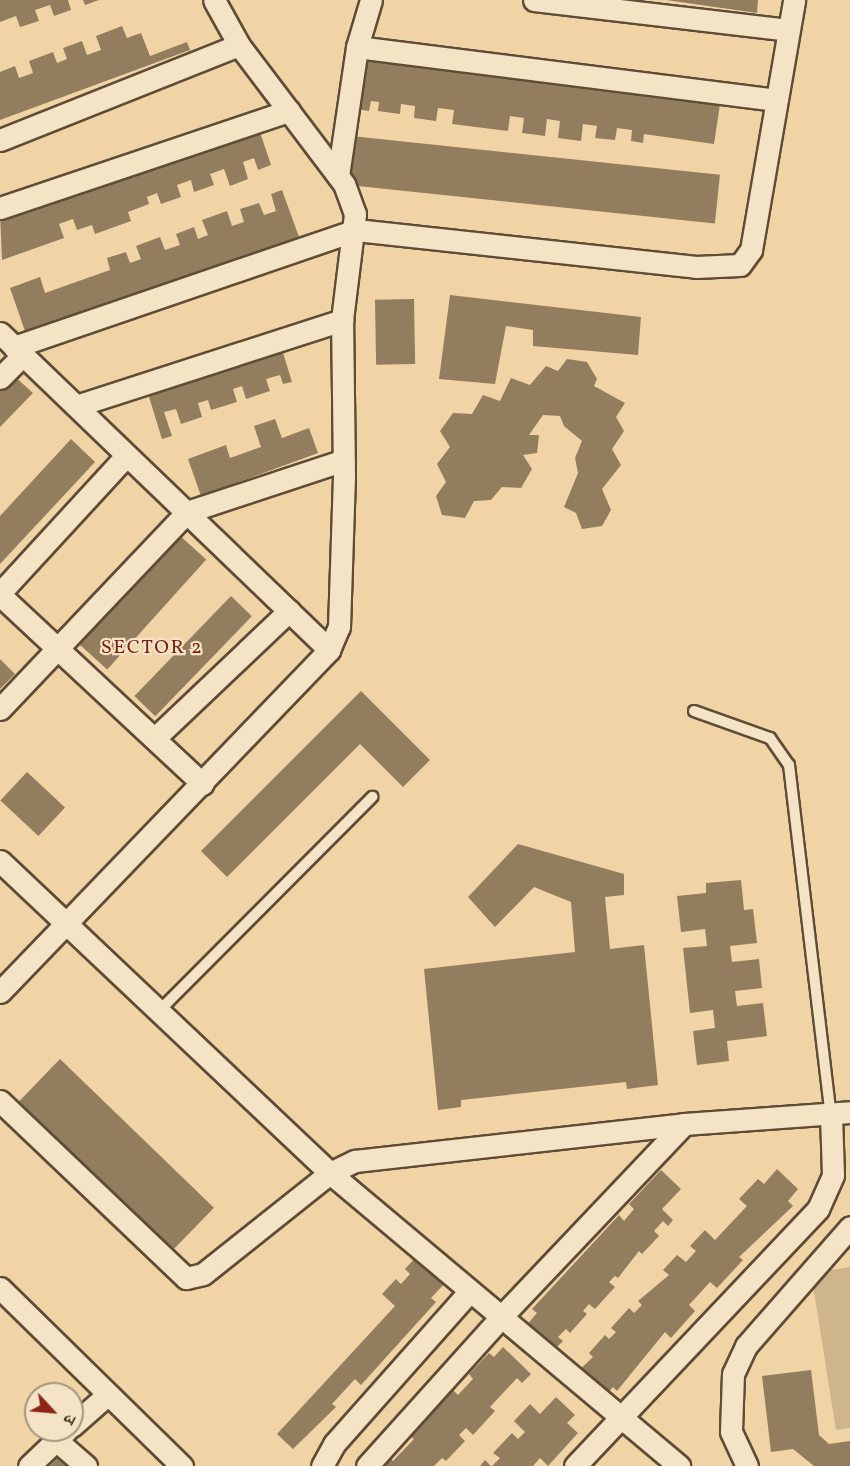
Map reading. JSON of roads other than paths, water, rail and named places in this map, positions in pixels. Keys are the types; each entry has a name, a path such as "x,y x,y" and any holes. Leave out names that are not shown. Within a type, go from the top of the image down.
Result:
{"street":[{"path":"0,992 203,784 329,650 337,637 341,616 344,460 342,320 356,230 350,199 338,176 239,45 214,0"},
{"path":"338,176 357,46 371,0"},
{"path":"534,0 789,30"},
{"path":"12,345 356,230 696,267 740,265 751,250 794,0"},
{"path":"0,140 239,45"},
{"path":"357,46 777,100"},
{"path":"0,208 289,111"},
{"path":"76,406 342,320"},
{"path":"0,378 12,345"},
{"path":"12,345 329,650"},
{"path":"126,456 0,594 56,649 203,784"},
{"path":"0,709 186,512 344,460"},
{"path":"155,738 289,611"},
{"path":"0,861 69,923 330,1173 679,1466"},
{"path":"3,1110 186,1278 203,1274 330,1173 344,1165 374,1158 684,1124 840,1114 833,1175 818,1209 575,1466"},
{"path":"367,1466 501,1317 684,1124"},
{"path":"747,1466 731,1431 733,1374 746,1346 850,1227"},
{"path":"0,1288 182,1466"},
{"path":"322,1466 334,1444 469,1292"},
{"path":"84,1415 107,1395"},
{"path":"29,1466 54,1442"},
{"path":"71,1442 86,1466"}],"lane":[{"path":"694,711 770,738 789,765 840,1114"},
{"path":"160,1010 372,797"}],"district":[{"name":"SECTOR 2","path":"152,648"}]}
